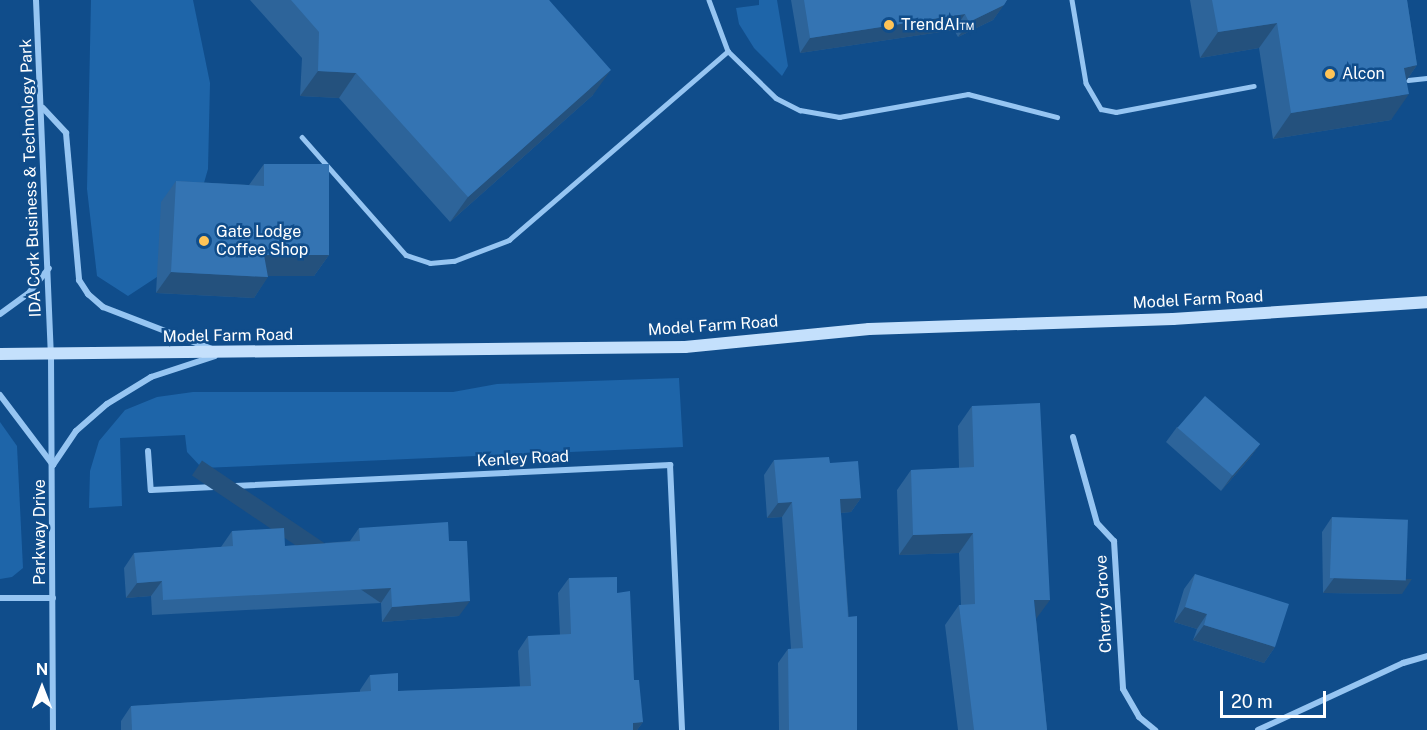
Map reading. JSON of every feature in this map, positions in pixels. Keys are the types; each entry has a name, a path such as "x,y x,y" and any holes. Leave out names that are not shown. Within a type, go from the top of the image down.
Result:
{"main road":[{"name":"Model Farm Road","path":"0,354 685,347 869,329 1173,319 1427,302"}],"street":[{"name":"IDA Cork Business & Technology Park","path":"36,0 43,108 51,355"},
{"path":"43,108 66,133 79,280 88,294 103,307 224,353"},
{"path":"0,314 28,294 49,268"},
{"name":"Parkway Drive","path":"53,465 76,431 107,404 151,377 224,353"},
{"name":"Parkway Drive","path":"51,355 53,730"},
{"path":"0,395 53,465"},
{"name":"Cherry Grove","path":"1073,437 1097,523 1114,541 1123,689 1139,717 1155,730"},
{"name":"Kenley Road","path":"148,451 151,490 670,465 682,730"},
{"name":"Parkway Drive","path":"0,598 54,598"},
{"path":"1258,730 1403,663 1427,656"}],"lane":[{"path":"709,0 728,51 776,98 820,116 839,117 968,94 1057,117"},
{"path":"1072,0 1086,83 1101,109 1116,112 1254,86"},
{"path":"302,137 406,255 430,262 454,261 509,240 728,51"},
{"path":"1408,80 1427,78"}],"shaded area":[{"path":"91,0 193,0 210,83 208,169 193,221 192,254 128,296 97,276 87,189"},
{"path":"759,0 777,0 788,66 782,76 754,48 739,24 736,8 759,5"},
{"path":"679,378 683,447 202,468 187,452 185,435 120,438 122,506 89,508 90,471 99,441 125,410 157,397 193,392 453,392 497,384"},
{"path":"0,422 17,446 23,568 12,577 0,579"}],"building":[{"path":"291,0 549,0 611,70 468,197 356,73 318,71 319,32"},
{"path":"804,0 1007,0 1004,5 969,22 965,14 810,38"},
{"name":"Alcon","path":"1212,0 1407,0 1417,65 1404,68 1409,94 1291,113 1277,23 1218,32"},
{"path":"264,164 329,164 329,255 264,255 268,277 171,272 176,181 264,186"},
{"path":"1205,396 1260,444 1233,476 1177,428"},
{"path":"1040,403 1050,600 1034,600 1047,730 974,730 959,605 975,604 973,533 913,535 911,470 974,467 972,406"},
{"path":"829,457 830,463 858,461 861,498 840,499 848,617 857,616 857,730 789,730 788,649 803,648 792,502 778,503 774,460"},
{"path":"1332,517 1408,520 1406,581 1330,578"},
{"path":"448,522 449,541 467,541 470,601 392,607 391,588 163,600 162,581 137,583 134,553 233,546 232,531 284,528 285,546 360,541 359,528"},
{"path":"1195,574 1289,604 1275,647 1204,625 1207,614 1185,607"},
{"path":"617,577 617,593 630,591 634,680 639,680 643,722 633,723 633,730 132,730 131,706 371,691 370,675 398,673 398,691 531,686 528,636 571,634 569,578"}],"place":[{"name":"TrendAI™","path":"889,25"},
{"name":"Alcon","path":"1330,74"},
{"name":"Gate Lodge Coffee Shop","path":"204,241"}]}
